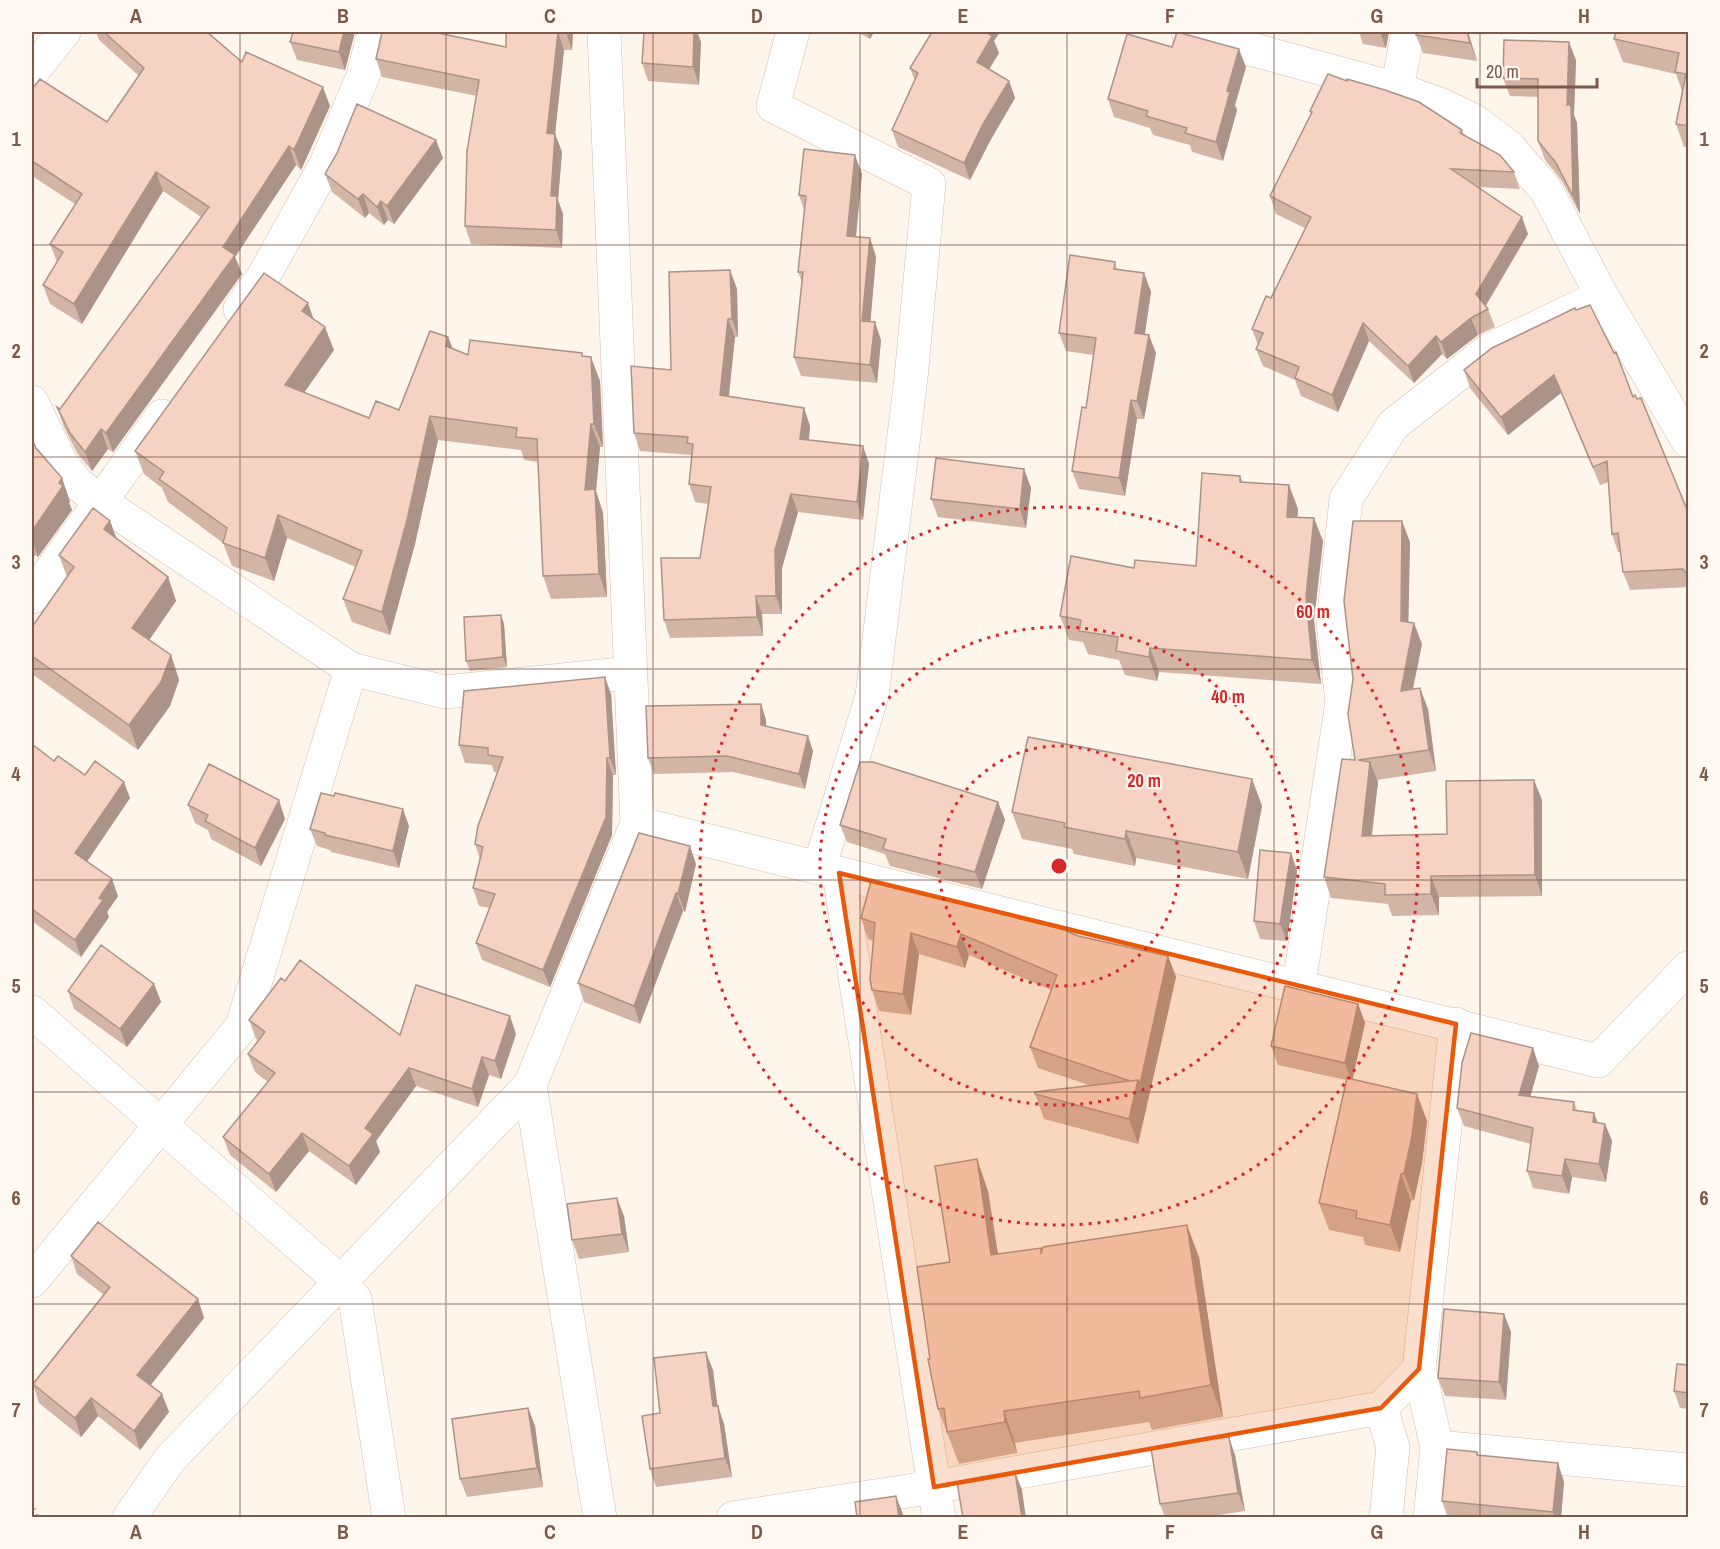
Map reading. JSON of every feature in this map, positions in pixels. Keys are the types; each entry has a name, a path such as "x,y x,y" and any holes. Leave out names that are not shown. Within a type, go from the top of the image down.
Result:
{"street":[{"path":"32,72 64,32"},
{"path":"222,334 263,277 326,164 363,76 374,32"},
{"path":"129,1518 170,1459 530,1085 637,824 604,32"},
{"path":"794,32 773,106 929,184 911,378 872,696 829,870 937,1502"},
{"path":"1188,32 1397,89 1439,104 1473,120 1509,147 1546,190 1602,296 1689,441"},
{"path":"1397,89 1408,32"},
{"path":"1299,986 1342,702 1334,622 1346,499 1393,425 1489,350 1602,296"},
{"path":"32,597 182,390"},
{"path":"32,402 61,462 78,484 101,502 351,669 446,692 630,672"},
{"path":"32,1281 242,1026 351,669"},
{"path":"637,824 1456,1024 1598,1061 1689,968"},
{"path":"32,1012 341,1282 355,1299 389,1518"},
{"path":"1430,1518 1437,1447 1419,1369 1456,1024"},
{"path":"530,1085 600,1518"},
{"path":"733,1518 937,1502 1381,1408 1419,1369"},
{"path":"1381,1408 1393,1447 1386,1518"},
{"path":"1437,1447 1689,1470"}],"path":[{"path":"32,1503 38,1518"}],"highlighted area":[{"path":"839,873 1456,1024 1419,1369 1381,1408 934,1487"}],"building":[{"path":"104,32 207,32 242,62 246,52 323,87 294,150 289,146 223,247 235,255 106,433 101,429 85,452 70,433 57,407 60,409 209,207 156,172 74,304 43,285 63,252 50,244 82,194 32,161 32,89 40,79 107,122 144,68"},
{"path":"293,32 344,32 339,52 290,42"},
{"path":"382,32 433,32 506,47 506,32 558,32 547,133 555,134 551,196 557,196 556,230 465,226 467,151 479,80 376,59"},
{"path":"644,32 694,32 693,67 642,63"},
{"path":"932,32 986,32 992,36 977,62 1009,81 983,124 964,163 892,130 918,73 910,68"},
{"path":"1177,32 1239,49 1216,142 1185,133 1187,128 1146,116 1148,111 1108,99 1127,34 1172,47"},
{"path":"1417,32 1467,32 1470,43 1416,35"},
{"path":"1616,32 1689,32 1689,126 1676,124 1686,74 1675,72 1679,53 1614,39"},
{"path":"1504,40 1569,42 1567,105 1571,105 1573,196 1556,163 1538,141 1538,79 1503,78"},
{"path":"1328,74 1419,102 1462,130 1460,133 1500,155 1514,172 1451,169 1522,217 1476,294 1488,309 1471,318 1441,342 1436,336 1408,366 1363,323 1332,395 1295,378 1299,367 1256,349 1263,333 1252,329 1266,296 1271,298 1311,217 1270,196 1312,112 1310,111"},
{"path":"357,104 436,140 387,206 381,201 377,207 363,194 358,199 325,174 337,153"},
{"path":"804,149 855,155 847,236 870,238 862,321 875,322 870,365 794,357 803,272 798,272 806,196 799,195"},
{"path":"1070,255 1115,262 1114,269 1144,273 1135,333 1149,335 1137,401 1131,400 1119,478 1072,471 1082,407 1086,408 1096,338 1059,333"},
{"path":"730,270 732,319 728,319 720,395 804,408 800,439 863,446 857,502 791,494 775,550 776,596 756,596 757,617 664,620 661,558 700,558 711,487 689,484 693,444 687,443 688,437 634,433 631,366 671,370 669,272"},
{"path":"264,273 308,303 302,311 325,327 285,385 369,418 376,401 399,410 430,331 448,337 446,346 468,355 470,340 582,353 582,356 591,357 594,424 591,424 585,490 595,489 599,574 543,576 537,439 516,437 517,428 430,416 407,520 382,612 343,599 362,551 278,515 265,558 223,543 227,528 159,479 164,472 135,451"},
{"path":"1590,305 1614,353 1616,352 1633,397 1635,395 1637,399 1641,398 1686,507 1689,506 1689,577 1683,569 1623,572 1618,533 1612,534 1607,461 1593,467 1554,375 1501,417 1464,370 1492,348 1575,308 1576,310"},
{"path":"32,439 36,448 62,478 59,483 63,486 32,531"},
{"path":"936,458 1024,469 1020,509 931,499"},
{"path":"1202,473 1240,476 1240,482 1289,485 1287,517 1314,518 1306,597 1312,660 1150,648 1149,657 1116,651 1118,637 1079,631 1081,620 1060,616 1071,556 1134,568 1135,560 1196,566"},
{"path":"93,508 110,521 104,529 168,577 132,628 171,655 161,682 129,725 32,656 32,627 74,567 59,555"},
{"path":"1353,521 1402,521 1401,621 1414,623 1401,691 1420,688 1429,750 1358,760 1370,762 1362,836 1447,834 1446,781 1534,780 1535,875 1431,876 1431,894 1385,895 1385,884 1324,877 1342,759 1355,760 1348,714 1353,679 1344,601"},
{"path":"501,615 503,657 466,661 464,617"},
{"path":"605,677 610,758 607,758 606,817 543,970 476,943 495,894 473,888 483,847 475,844 478,826 503,757 488,755 488,748 459,745 464,691"},
{"path":"761,704 761,725 808,736 799,774 727,756 648,758 646,706"},
{"path":"1028,737 1252,779 1238,852 1126,831 1125,839 1064,827 1065,823 1012,812"},
{"path":"32,744 54,761 58,756 85,775 95,761 124,782 75,853 112,879 99,898 103,900 75,940 32,909"},
{"path":"860,762 873,762 998,802 975,872 883,849 886,839 840,825"},
{"path":"209,764 279,800 255,848 205,821 208,815 188,805"},
{"path":"321,793 334,796 335,793 403,809 393,851 325,835 325,833 310,829"},
{"path":"639,833 690,846 678,894 676,893 634,1006 578,983"},
{"path":"1260,850 1291,853 1280,924 1254,921"},
{"path":"871,881 1060,928 1078,936 1168,956 1140,1084 1138,1080 1130,1081 1030,1047 1057,975 961,934 957,947 911,933 903,994 872,990 870,979 875,923 861,918"},
{"path":"101,945 154,984 120,1029 68,991"},
{"path":"300,960 400,1035 416,985 510,1016 495,1061 482,1057 472,1089 409,1068 365,1128 373,1134 349,1166 302,1133 269,1174 223,1137 275,1073 248,1054 265,1032 249,1020 281,978 285,981"},
{"path":"1285,986 1358,1004 1345,1063 1271,1046"},
{"path":"1471,1033 1533,1048 1519,1095 1574,1102 1573,1110 1594,1113 1593,1122 1605,1124 1599,1164 1565,1159 1562,1176 1527,1171 1533,1128 1457,1108 1462,1063"},
{"path":"1347,1078 1417,1094 1412,1136 1390,1225 1356,1218 1357,1211 1319,1203"},
{"path":"1138,1080 1129,1119 1035,1094 1035,1092"},
{"path":"977,1159 991,1255 1041,1248 1041,1254 1043,1247 1187,1225 1211,1385 1140,1398 1139,1391 1004,1411 1005,1422 947,1432 944,1408 938,1409 928,1359 930,1359 917,1267 950,1262 935,1166"},
{"path":"617,1198 622,1234 572,1240 567,1204"},
{"path":"98,1222 198,1299 137,1375 162,1394 134,1431 91,1398 75,1418 33,1384 110,1287 71,1256"},
{"path":"1444,1309 1504,1314 1499,1382 1438,1378"},
{"path":"706,1352 713,1406 718,1406 725,1458 650,1469 642,1416 660,1413 654,1358"},
{"path":"1677,1364 1689,1365 1689,1393 1674,1391"},
{"path":"528,1408 537,1468 460,1479 452,1419"},
{"path":"1222,1436 1222,1438 1229,1437 1238,1493 1160,1504 1151,1448"},
{"path":"1447,1449 1477,1452 1477,1455 1558,1463 1553,1512 1442,1501"},
{"path":"1015,1472 1022,1518 963,1518 957,1482"},
{"path":"896,1496 899,1518 857,1518 855,1502"}]}
